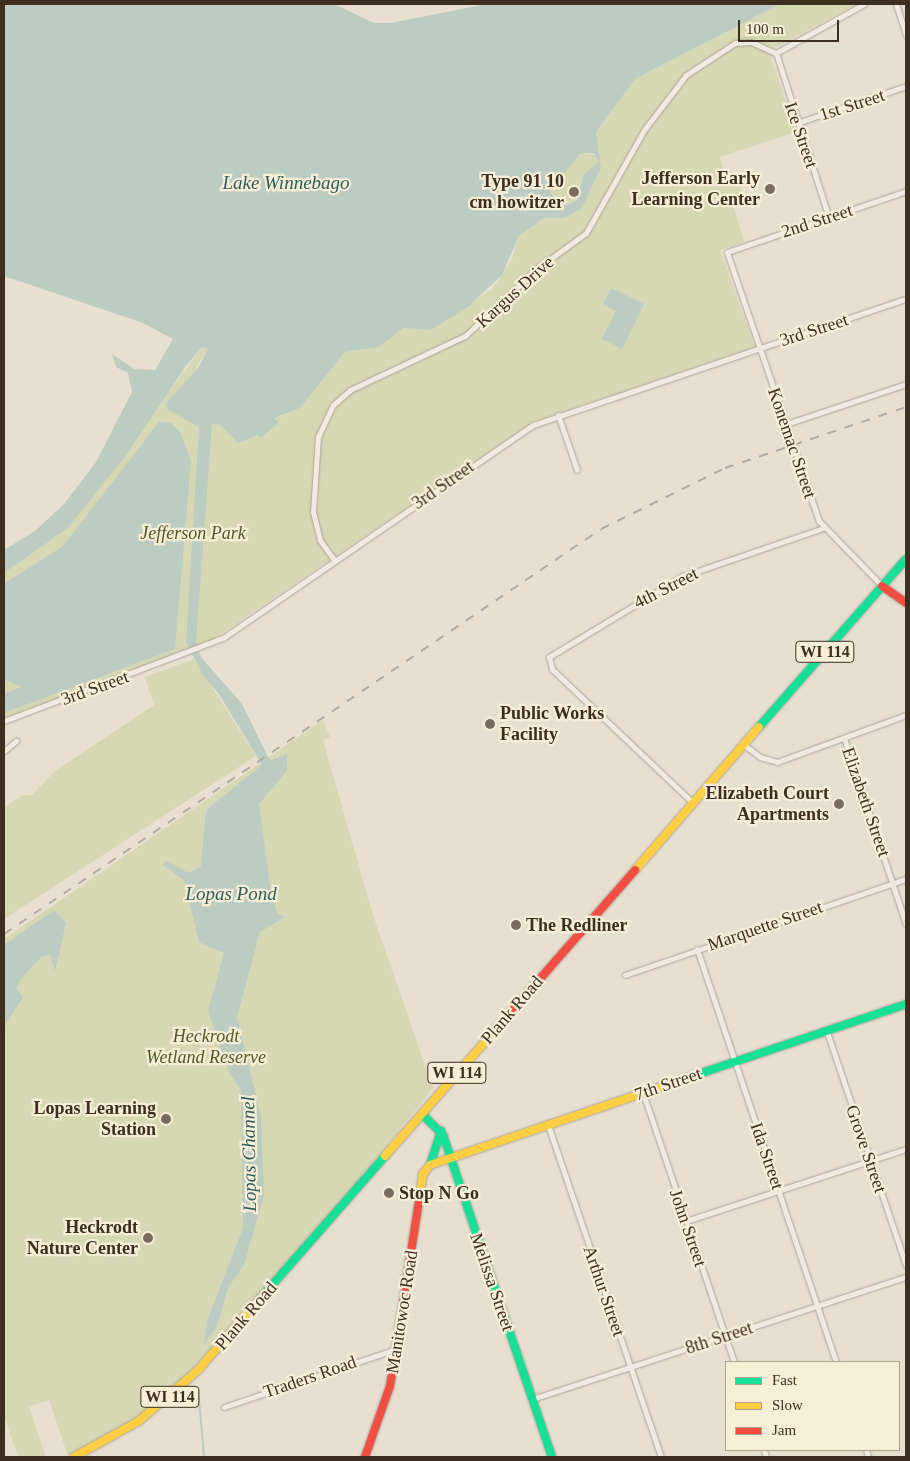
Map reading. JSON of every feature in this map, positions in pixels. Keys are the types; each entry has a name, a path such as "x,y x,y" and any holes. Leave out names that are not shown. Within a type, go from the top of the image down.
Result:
{"street":[{"path":"776,53 864,4"},
{"path":"896,4 906,35"},
{"name":"Kargus Drive","path":"335,561 320,540 313,512 318,437 333,405 350,390 465,336 539,267 586,233 644,130 686,76 735,43 751,42 776,53"},
{"name":"Ice Street","path":"776,53 829,218"},
{"name":"1st Street","path":"797,123 906,86"},
{"name":"2nd Street","path":"727,252 906,191"},
{"name":"Konemac Street","path":"727,252 823,528 882,586 906,603"},
{"name":"3rd Street","path":"4,721 189,653 245,625 504,442 558,415 906,299"},
{"path":"786,424 906,384"},
{"path":"558,415 577,470"},
{"name":"4th Street","path":"692,802 552,669 548,659 555,650 683,576 823,528"},
{"name":"Plank Road","path":"74,1457 126,1430 186,1382 422,1114 742,744 906,559"},
{"path":"742,744 760,757 777,762 906,715"},
{"name":"Elizabeth Street","path":"844,738 906,924"},
{"path":"4,751 16,741"},
{"name":"Marquette Street","path":"624,975 906,879"},
{"name":"Ida Street","path":"697,949 836,1361"},
{"name":"7th Street","path":"430,1165 906,1004"},
{"name":"Grove Street","path":"827,1032 906,1266"},
{"name":"John Street","path":"643,1093 734,1361"},
{"path":"422,1114 442,1131"},
{"name":"Arthur Street","path":"548,1125 660,1457"},
{"name":"Melissa Street","path":"442,1131 552,1457"},
{"name":"Manitowoc Road","path":"365,1457 385,1405 396,1349 423,1174 430,1165 442,1131"},
{"path":"686,1222 906,1149"},
{"name":"8th Street","path":"532,1399 906,1277"},
{"name":"Traders Road","path":"224,1407 396,1349"}],"green space":[{"name":"Jefferson Park","path":"780,4 856,4 773,49 771,58 796,132 720,157 744,242 720,250 755,347 533,422 199,649 4,718 4,573 68,528 202,347 208,348 196,368 216,423 254,437 275,419 300,408 345,352 379,347 403,328 431,330 492,289 511,261 519,236 544,218 565,218 582,208 601,168 596,132 635,79"},
{"path":"581,153 597,155 599,164 580,183 577,200 567,205 555,204 550,190"},
{"path":"737,175 745,204 736,207 726,180"},
{"path":"194,659 256,756 4,919 4,808 22,795 32,795 55,771 154,705 145,677"},
{"name":"Heckrodt Wetland Reserve","path":"323,720 330,737 323,740 373,915 433,1088 364,1175 185,1377 140,1416 68,1456 49,1400 29,1407 46,1457 18,1457 4,1416 4,939"}],"water":[{"name":"Lake Winnebago","path":"4,4 334,4 374,23 391,23 487,4 780,4 635,79 596,132 601,168 582,208 565,218 544,218 519,236 502,275 469,306 431,330 403,328 379,347 345,352 300,408 275,418 278,423 261,438 258,435 238,443 219,424 212,424 196,642 201,657 242,704 268,757 272,760 287,754 287,771 259,804 271,892 277,913 285,917 260,932 237,1017 261,1117 264,1195 244,1265 228,1288 217,1326 204,1345 207,1321 243,1228 241,1090 230,1074 208,1011 224,953 199,942 184,880 163,865 166,861 189,873 201,866 206,810 262,765 219,694 204,677 186,642 199,427 167,409 166,403 197,370 208,348 202,347 186,366 126,455 68,528 4,573 4,550 35,531 64,504 96,462 132,392 128,373 116,367 112,354 134,369 155,370 173,339 143,323 4,276","holes":["581,153 594,153 599,162 583,175 577,200 567,205 555,204 550,190"]},
{"path":"611,288 644,304 622,349 602,339 616,311 603,304"},
{"path":"159,422 171,423 180,432 191,461 175,649 4,713 4,694 21,687 4,679 4,584 63,546"},
{"path":"54,910 66,923 55,971 50,954 41,957 19,981 17,989 23,997 4,1027 4,945"}],"waterway":[{"name":"Lopas Channel","path":"198,1388 204,1457"}],"railway":[{"path":"4,934 601,529 725,468 906,407"}],"traffic: fast":[{"path":"759,727 906,559"},
{"path":"666,1085 906,1004"},
{"path":"422,1114 443,1135 552,1457"},
{"path":"430,1165 441,1131"},
{"path":"259,1300 385,1156"}],"traffic: slow":[{"path":"635,870 759,727"},
{"path":"385,1156 510,1013"},
{"path":"419,1201 423,1174 430,1165 666,1085"},
{"path":"74,1457 139,1421 198,1370 259,1300"}],"traffic: jam":[{"path":"882,586 906,603"},
{"path":"510,1013 635,870"},
{"path":"365,1457 390,1386 419,1201"}],"place":[{"name":"Jefferson Early Learning Center","path":"770,189"},
{"name":"Type 91 10 cm howitzer","path":"574,192"},
{"name":"Public Works Facility","path":"490,724"},
{"name":"Elizabeth Court Apartments","path":"839,804"},
{"name":"The Redliner","path":"516,925"},
{"name":"Lopas Learning Station","path":"166,1119"},
{"name":"Stop N Go","path":"389,1193"},
{"name":"Heckrodt Nature Center","path":"148,1238"}],"water label":[{"name":"Lopas Pond","path":"231,894"}]}
